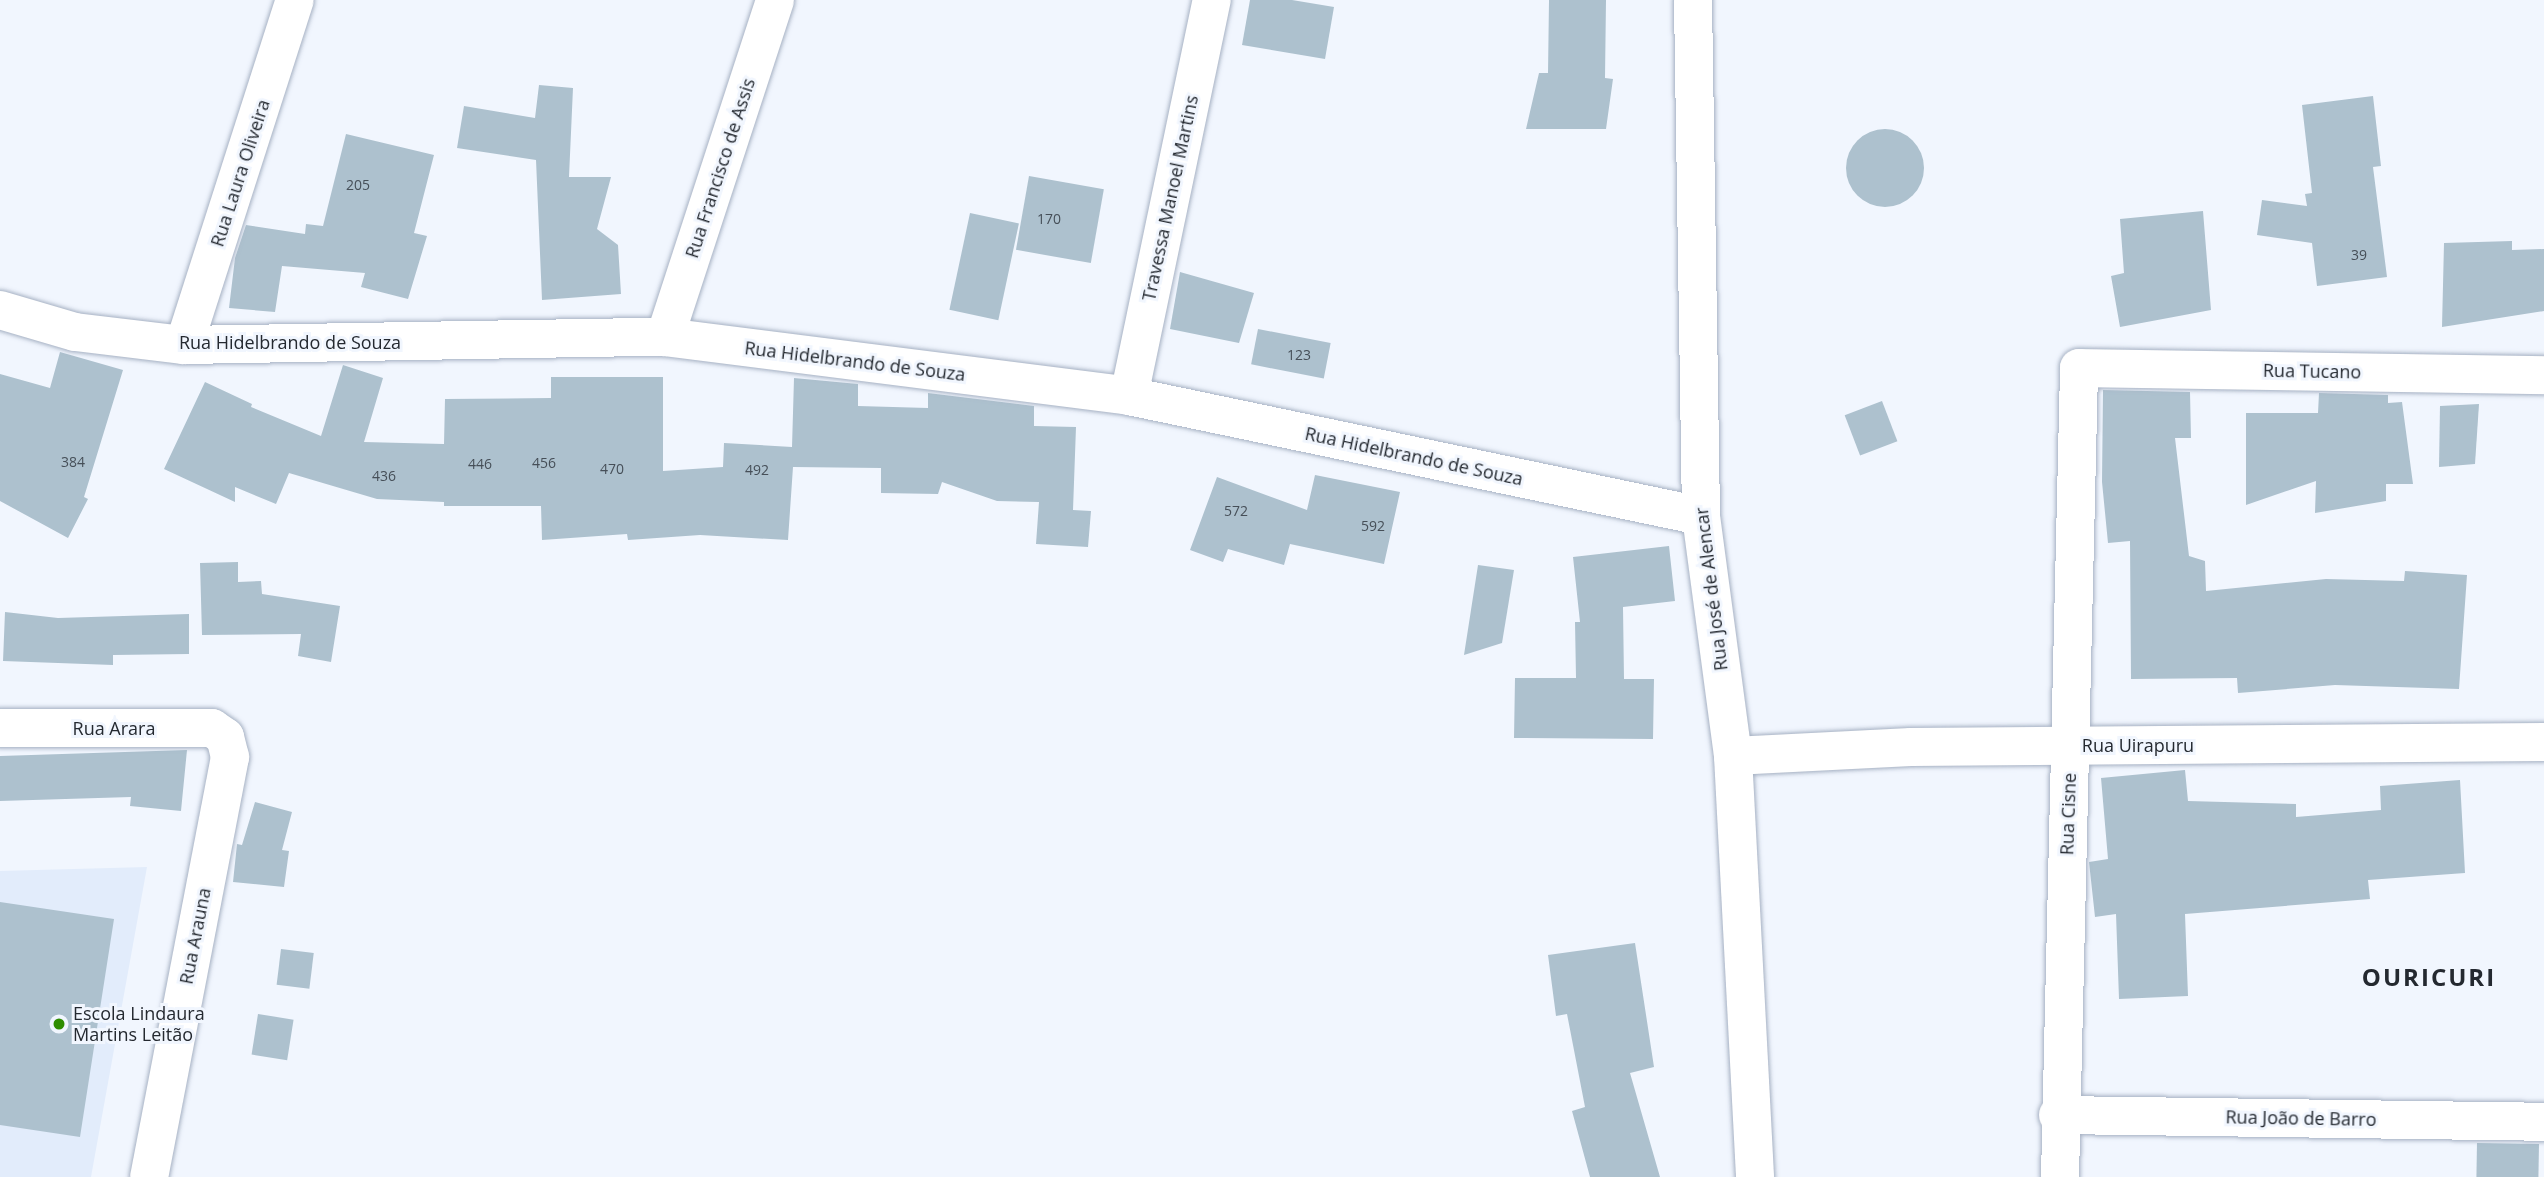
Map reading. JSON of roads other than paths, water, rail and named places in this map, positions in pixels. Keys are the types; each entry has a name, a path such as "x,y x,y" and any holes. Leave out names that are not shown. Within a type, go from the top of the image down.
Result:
{"street":[{"name":"Rua Laura Oliveira","path":"184,345 295,0"},
{"name":"Rua Francisco de Assis","path":"665,337 775,0"},
{"name":"Travessa Manoel Martins","path":"1129,396 1212,0"},
{"name":"Rua José de Alencar","path":"1693,0 1701,516 1733,756 1755,1177"},
{"name":"Rua Hidelbrando de Souza","path":"0,310 75,332 184,345 665,337 1129,396 1701,516"},
{"name":"Rua Tucano","path":"2079,368 2544,375"},
{"name":"Rua Cisne","path":"2060,1177 2058,1115 2079,368"},
{"name":"Rua Arara","path":"0,728 212,728 225,737"},
{"name":"Rua Arauna","path":"149,1177 230,757 225,737"},
{"name":"Rua Uirapuru","path":"1733,756 2008,745 2544,742"},
{"name":"Rua João de Barro","path":"2058,1115 2544,1122"}],"place":[{"name":"Escola Lindaura Martins Leitão","path":"59,1024"}],"district":[{"name":"OURICURI","path":"2429,977"}]}
